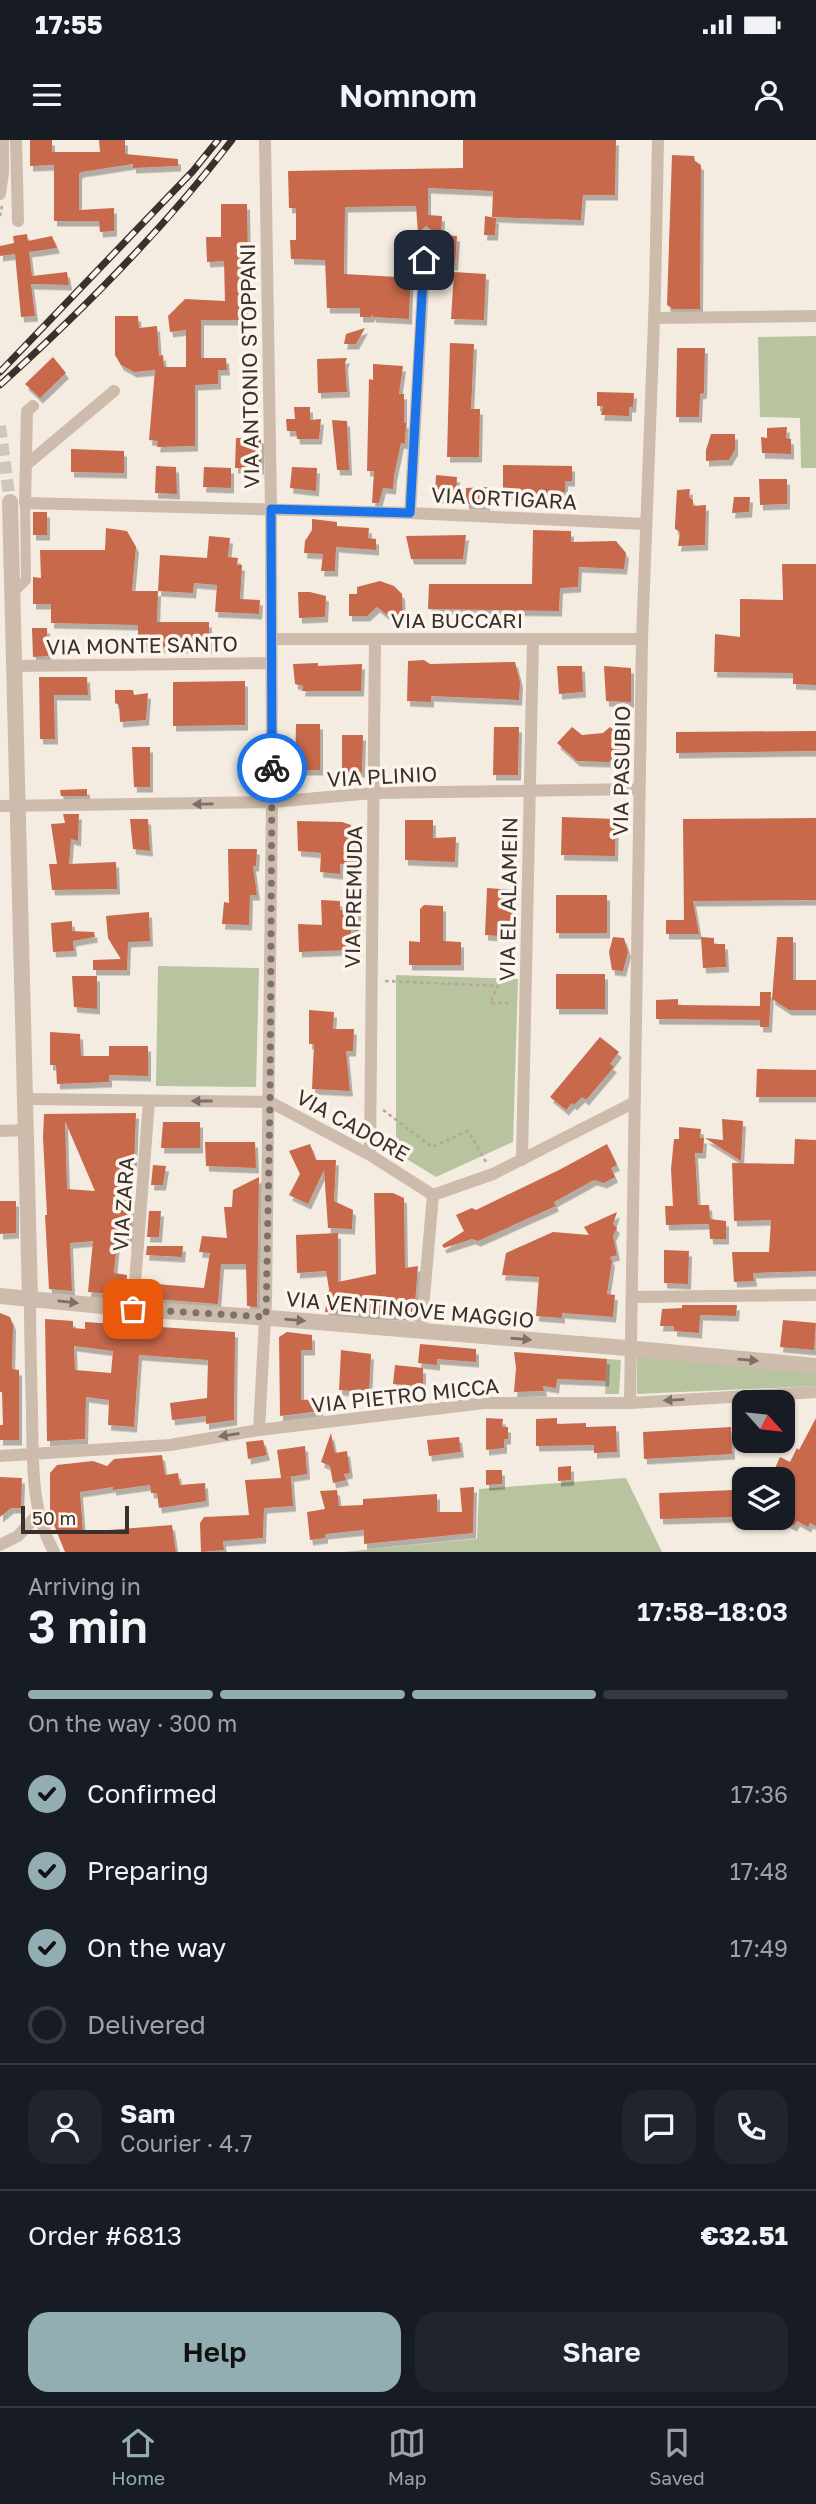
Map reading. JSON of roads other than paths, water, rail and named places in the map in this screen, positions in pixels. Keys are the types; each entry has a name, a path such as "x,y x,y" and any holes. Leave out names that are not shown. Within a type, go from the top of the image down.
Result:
{"street":[{"path":"0,194 3,140"},
{"path":"16,140 18,221"},
{"name":"VIA ANTONIO STOPPANI","path":"259,1430 266,1317 272,802 265,140"},
{"name":"VIA PASUBIO","path":"630,1403 642,639 658,140"},
{"path":"410,513 426,235"},
{"path":"654,318 816,316"},
{"path":"26,465 114,391"},
{"path":"33,406 27,411 26,465 18,502 14,666 27,1130 32,1455 38,1514 44,1534 54,1552"},
{"path":"16,590 26,580 18,502"},
{"name":"VIA ORTIGARA","path":"18,502 410,513 645,524"},
{"name":"VIA BUCCARI","path":"272,639 642,639"},
{"name":"VIA PREMUDA","path":"370,1155 375,639"},
{"name":"VIA EL ALAMEIN","path":"522,1160 533,639"},
{"name":"VIA MONTE SANTO","path":"14,666 271,663"},
{"name":"VIA PLINIO","path":"0,806 272,802 373,793 639,789"},
{"name":"VIA CADORE","path":"26,1099 270,1102 370,1155 433,1195"},
{"name":"VIA ZARA","path":"133,1309 149,1101"},
{"path":"421,1331 433,1195 493,1174 635,1102"},
{"path":"0,1131 27,1130"},
{"path":"633,1297 816,1295"},
{"name":"VIA VENTINOVE MAGGIO","path":"0,1296 816,1366"},
{"name":"VIA PIETRO MICCA","path":"0,1456 170,1445 259,1430 484,1403 630,1403 816,1392"},
{"path":"0,1545 18,1536 38,1514"},
{"path":"18,1536 44,1534"}],"tunnel":[{"path":"0,426 10,502"}],"railway":[{"path":"0,372 193,171 218,140"},
{"path":"0,385 122,268 179,205 232,140"}]}
